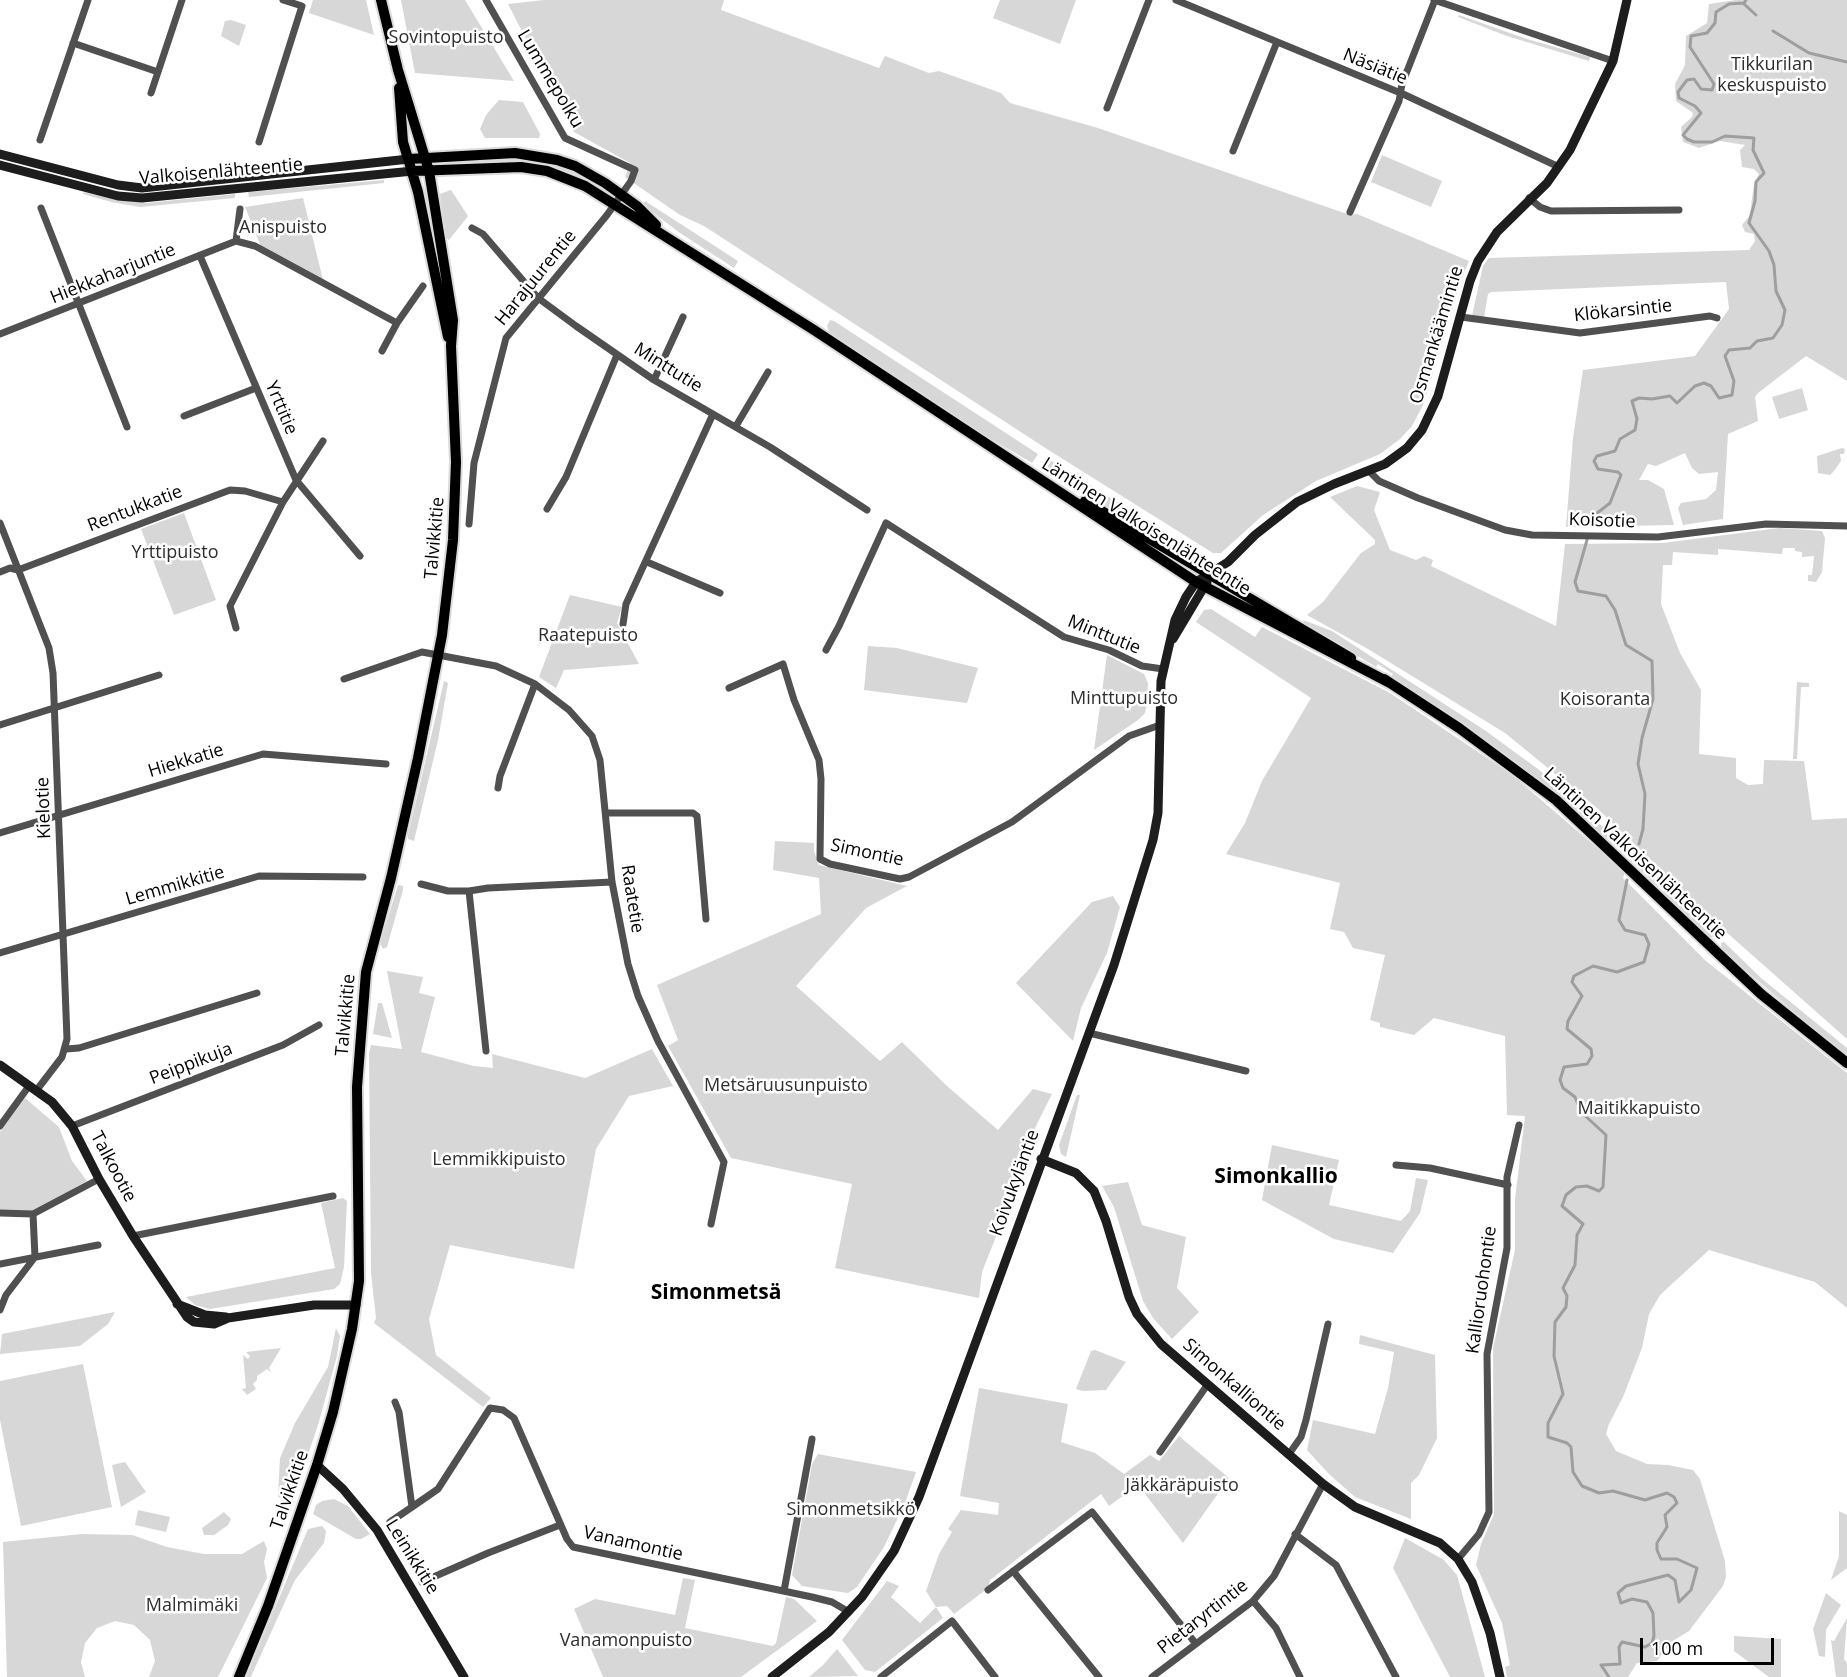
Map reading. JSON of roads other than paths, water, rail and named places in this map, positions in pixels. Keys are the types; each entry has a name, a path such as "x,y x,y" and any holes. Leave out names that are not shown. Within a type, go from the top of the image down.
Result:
{"main road":[{"name":"Talvikkitie","path":"239,1677 268,1606 333,1412 356,1305 360,1244 357,1087 366,972 400,839 438,655 453,540 456,429 451,346 453,320 426,157 398,70 381,0"},
{"name":"Osmankäämintie","path":"1210,573 1298,502 1334,484 1369,471 1397,456 1422,430 1438,396 1470,281 1486,247 1529,198 1547,183 1570,150 1613,61 1627,0"},
{"name":"Talvikkitie","path":"398,70 403,137 413,171 451,346"},
{"name":"Läntinen Valkoisenlähteentie","path":"409,159 515,153 540,155 575,166 621,195 668,237"},
{"name":"Valkoisenlähteentie","path":"0,154 118,185 142,188 409,159"},
{"name":"Valkoisenlähteentie","path":"0,165 99,191 142,198 413,171"},
{"name":"Läntinen Valkoisenlähteentie","path":"413,171 492,167 539,170 585,186 668,237 1201,584 1390,683"},
{"name":"Läntinen Valkoisenlähteentie","path":"984,442 1000,449 1322,639 1459,728 1556,800 1761,994 1847,1063"},
{"name":"Koivukyläntie","path":"772,1677 830,1632 849,1612 881,1572 907,1527 1114,964 1156,826 1163,669 1168,646 1175,620 1210,573"},
{"name":"Talkootie","path":"0,1065 60,1110 72,1126 99,1179 177,1304 205,1316 228,1318 327,1304 356,1305"},
{"name":"Simonkalliontie","path":"1041,1159 1076,1173 1094,1191 1107,1224 1129,1297 1137,1314 1161,1344 1323,1484 1355,1507 1440,1543 1458,1559 1472,1582 1490,1633 1500,1677"},
{"name":"Leinikkitie","path":"316,1465 343,1489 377,1530 464,1677"}],"street":[{"path":"40,140 88,0"},
{"path":"151,93 182,0"},
{"path":"260,142 302,6 283,0"},
{"name":"Lummepolku","path":"486,0 565,138 635,170"},
{"path":"1107,108 1149,0"},
{"name":"Näsiätie","path":"1176,0 1399,93 1559,167"},
{"path":"1350,212 1399,101 1399,93 1435,0 1613,61"},
{"path":"1233,151 1276,42"},
{"path":"73,44 158,72"},
{"name":"Harajuurentie","path":"468,524 474,463 506,338 621,195 635,170"},
{"path":"1529,198 1551,211 1679,210"},
{"path":"41,208 127,428"},
{"path":"240,209 236,241 255,246 397,323"},
{"name":"Minttutie","path":"472,228 483,234 538,298 617,355 654,380 736,426 867,510"},
{"name":"Hiekkaharjuntie","path":"0,334 236,241"},
{"name":"Yrttitie","path":"200,256 296,480 360,556"},
{"path":"382,351 397,323 423,286"},
{"name":"Klökarsintie","path":"1461,317 1580,333 1710,316 1717,318"},
{"path":"654,380 683,317"},
{"path":"547,509 566,477 617,355"},
{"path":"736,426 768,372"},
{"path":"184,416 256,388"},
{"path":"623,624 626,604 713,414"},
{"path":"236,628 230,606 283,502 323,441"},
{"name":"Koisotie","path":"1369,471 1379,481 1418,498 1505,530 1532,535 1672,536 1766,524 1847,526"},
{"name":"Rentukkatie","path":"0,572 10,568 18,570 230,490 245,491 283,502"},
{"name":"Kielotie","path":"0,523 49,648 55,707 60,815 65,933 66,1049"},
{"name":"Minttutie","path":"826,650 886,523 1064,637 1108,650 1142,666 1163,669"},
{"path":"647,562 720,593"},
{"name":"Raatetie","path":"345,679 422,652 496,666 535,684 569,710 592,736 600,760 612,882 628,964 638,996 668,1062 717,1145 724,1162 711,1224"},
{"name":"Simontie","path":"729,688 783,664 794,700 819,760 822,779 820,860 900,879 909,877 1012,822 1129,736 1160,725"},
{"path":"0,725 159,675"},
{"path":"498,788 500,776 535,684"},
{"name":"Hiekkatie","path":"0,833 263,754 386,764"},
{"path":"606,813 693,813 697,816 706,919"},
{"name":"Lemmikkitie","path":"0,953 259,876 363,878"},
{"path":"421,884 448,891 469,891 488,888 612,882"},
{"path":"469,891 486,1051"},
{"path":"0,1126 66,1049 79,1048 257,993"},
{"name":"Peippikuja","path":"72,1126 283,1045 319,1025"},
{"path":"1089,1033 1246,1071"},
{"name":"Kallioruohontie","path":"1458,1559 1479,1534 1488,1512 1487,1354 1507,1248 1508,1185 1519,1125"},
{"path":"1396,1165 1430,1168 1508,1185"},
{"path":"0,1213 33,1214 99,1179"},
{"path":"133,1236 333,1196"},
{"path":"0,1310 6,1295 35,1257 33,1214"},
{"path":"0,1264 98,1245"},
{"path":"1289,1454 1296,1447 1304,1428 1328,1324"},
{"path":"1160,1452 1208,1384"},
{"path":"390,1522 412,1507 399,1412 395,1402"},
{"name":"Vanamontie","path":"412,1507 438,1489 490,1408 503,1410 514,1418 560,1525 570,1544 578,1549 832,1602 849,1612"},
{"path":"784,1591 812,1439"},
{"name":"Pietaryrtintie","path":"1152,1677 1253,1600 1274,1576 1323,1484"},
{"path":"988,1590 1092,1512 1196,1644"},
{"path":"422,1582 560,1525"},
{"path":"1295,1534 1336,1564 1396,1677"},
{"path":"1013,1570 1098,1677"},
{"path":"1253,1600 1276,1628 1300,1677"},
{"path":"881,1677 952,1621 995,1677"}],"waterway":[{"path":"1592,526 1596,514 1610,503 1621,475 1618,472 1598,469 1594,461 1597,456 1615,451 1620,439 1635,430 1637,419 1632,401 1639,398 1652,399 1670,396 1677,403 1695,386 1704,383 1711,386 1719,398 1732,395 1734,381 1725,356 1729,350 1750,348 1757,341 1773,338 1782,325 1785,310 1776,291 1774,265 1769,251 1749,223 1755,201 1756,182 1764,173 1753,150 1754,138 1725,136 1712,142 1694,142 1687,139 1683,135 1701,113 1695,106 1679,98 1678,92 1687,80 1694,79 1701,89 1712,90 1714,84 1690,47 1691,36 1707,33 1715,23 1716,12 1729,4 1744,3 1746,0"},
{"path":"1744,4 1756,15"},
{"path":"1773,31 1809,53 1847,62"},
{"path":"1587,540 1575,582 1578,591 1606,596 1615,610 1626,645 1652,661 1653,699 1642,738 1638,764 1645,794 1643,829 1639,844"},
{"path":"1609,1677 1601,1665 1620,1664 1619,1647 1622,1642 1645,1647 1652,1643 1654,1636 1653,1613 1647,1602 1632,1599 1621,1603 1618,1593 1626,1586 1668,1575 1675,1580 1679,1602 1691,1590 1697,1568 1677,1559 1661,1559 1657,1550 1657,1543 1667,1527 1665,1515 1677,1503 1674,1497 1667,1493 1645,1500 1613,1491 1599,1493 1582,1486 1573,1472 1571,1447 1567,1443 1548,1437 1548,1423 1563,1394 1554,1356 1555,1322 1566,1307 1567,1296 1563,1288 1575,1265 1577,1235 1583,1224 1562,1206 1566,1195 1576,1187 1587,1186 1599,1191 1603,1187 1606,1135 1581,1112 1575,1097 1563,1088 1560,1080 1564,1067 1587,1064 1592,1056 1591,1049 1567,1029 1568,1021 1582,996 1572,982 1574,976 1593,966 1617,972 1644,962 1649,944 1645,935 1625,930 1619,920 1627,880"}],"district":[{"name":"Simonkallio","path":"1276,1177"},
{"name":"Simonmetsä","path":"716,1293"}],"park label":[{"name":"Sovintopuisto","path":"446,38"},
{"name":"Tikkurilan keskuspuisto","path":"1772,76"},
{"name":"Anispuisto","path":"283,228"},
{"name":"Yrttipuisto","path":"175,553"},
{"name":"Raatepuisto","path":"588,636"},
{"name":"Minttupuisto","path":"1124,699"},
{"name":"Koisoranta","path":"1605,700"},
{"name":"Metsäruusunpuisto","path":"786,1086"},
{"name":"Maitikkapuisto","path":"1639,1109"},
{"name":"Lemmikkipuisto","path":"499,1160"},
{"name":"Jäkkäräpuisto","path":"1182,1486"},
{"name":"Simonmetsikkö","path":"851,1510"},
{"name":"Malmimäki","path":"192,1606"},
{"name":"Vanamonpuisto","path":"626,1641"}]}
